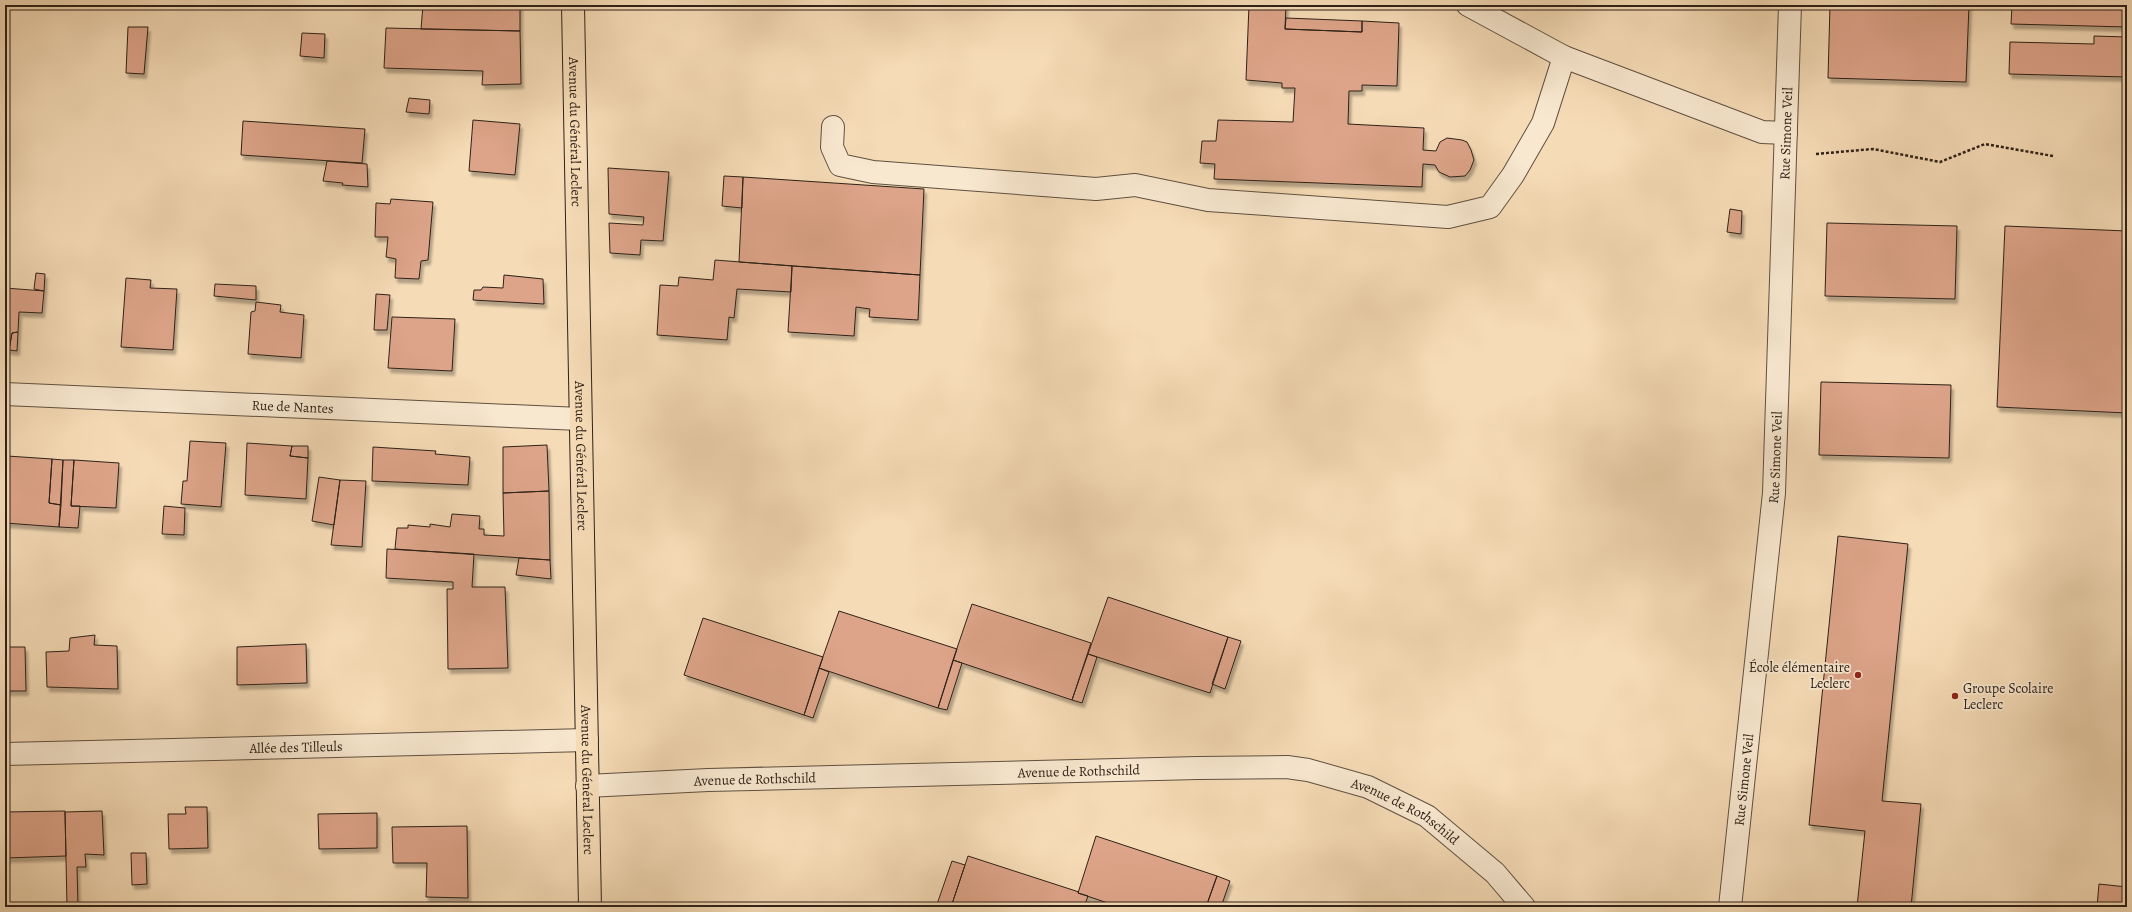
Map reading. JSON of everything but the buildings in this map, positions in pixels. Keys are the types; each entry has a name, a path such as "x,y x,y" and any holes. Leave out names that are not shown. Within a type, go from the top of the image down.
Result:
{"main road":[{"name":"Avenue du Général Leclerc","path":"573,5 590,907"}],"street":[{"path":"1468,5 1564,57 1762,132 1786,133"},
{"name":"Rue Simone Veil","path":"1730,907 1774,493 1790,5"},
{"path":"833,127 832,147 840,165 873,172 1096,189 1135,185 1208,200 1448,217 1490,207 1513,175 1542,122 1564,57"},
{"name":"Rue de Nantes","path":"5,394 580,419"},
{"name":"Allée des Tilleuls","path":"5,754 587,740"},
{"name":"Avenue de Rothschild","path":"587,786 708,780 1287,767 1336,777 1368,787 1427,816 1495,873 1524,907"}],"path":[{"path":"1785,157 1873,149 1940,162 1984,144 2053,156"}],"place":[{"name":"École élémentaire Leclerc","path":"1858,675"},
{"name":"Groupe Scolaire Leclerc","path":"1955,696"}]}
